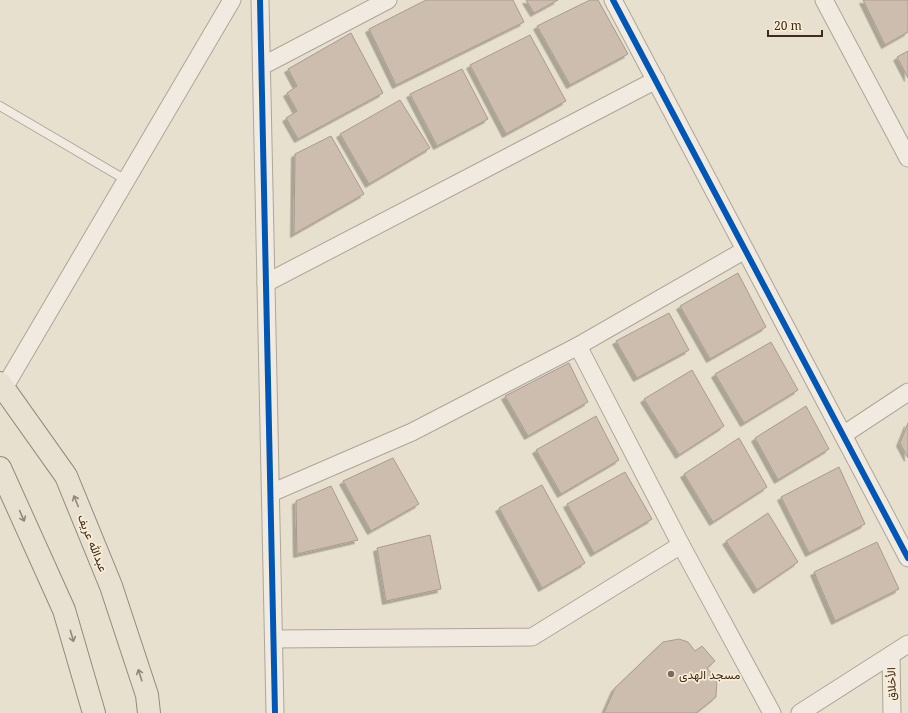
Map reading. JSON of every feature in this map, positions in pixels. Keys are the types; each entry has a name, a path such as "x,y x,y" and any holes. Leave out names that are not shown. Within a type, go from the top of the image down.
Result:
{"main road":[{"name":"عبدالله عريف","path":"2,385 66,476 111,586 147,695 149,713"},
{"path":"0,468 6,497 64,610 94,713"}],"street":[{"path":"2,385 126,180 232,0"},
{"path":"260,0 275,713"},
{"path":"262,66 388,0"},
{"path":"613,0 908,558"},
{"path":"824,0 908,158"},
{"path":"266,283 656,80"},
{"path":"271,493 412,432 578,346 745,250"},
{"path":"578,346 681,545 772,713"},
{"path":"843,435 908,392"},
{"path":"274,639 532,637 681,545"},
{"path":"800,713 908,644"},
{"name":"الأخلاق","path":"891,655 892,713"}],"lane":[{"path":"0,106 126,180"}],"building":[{"path":"426,0 513,0 524,22 396,85 369,29"},
{"path":"526,0 558,0 534,13"},
{"path":"590,0 598,0 628,54 570,85 537,26"},
{"path":"863,0 908,0 908,32 885,45"},
{"path":"351,33 383,93 298,139 286,118 297,111 287,93 297,86 288,69"},
{"path":"530,35 566,101 506,134 470,65"},
{"path":"908,51 908,78 897,57"},
{"path":"462,69 488,119 437,146 410,94"},
{"path":"400,100 430,148 369,184 340,134"},
{"path":"331,136 364,194 294,234 295,154"},
{"path":"738,273 766,327 710,359 680,306"},
{"path":"669,313 689,350 637,378 616,341"},
{"path":"771,342 798,390 744,423 715,374"},
{"path":"569,363 588,402 528,436 505,396"},
{"path":"692,370 724,426 679,455 644,399"},
{"path":"806,406 829,449 778,480 755,438"},
{"path":"596,416 619,460 561,494 536,450"},
{"path":"908,423 908,458 900,443"},
{"path":"739,438 767,487 713,522 684,474"},
{"path":"393,458 419,504 371,531 343,481"},
{"path":"839,467 865,524 809,553 781,497"},
{"path":"625,472 652,519 594,553 567,504"},
{"path":"542,485 585,563 542,588 499,508"},
{"path":"331,486 358,540 297,554 296,501"},
{"path":"768,513 798,562 757,590 726,541"},
{"path":"430,535 441,589 386,601 377,548"},
{"path":"877,542 899,589 835,621 814,572"},
{"name":"مسجد الهدى","path":"679,639 688,642 695,651 702,646 715,661 707,668 717,680 716,697 696,713 604,713 615,688 663,642"}],"cycle path":[{"path":"260,0 275,713"},
{"path":"613,0 908,558"}],"place":[{"name":"مسجد الهدى","path":"671,674"}]}
